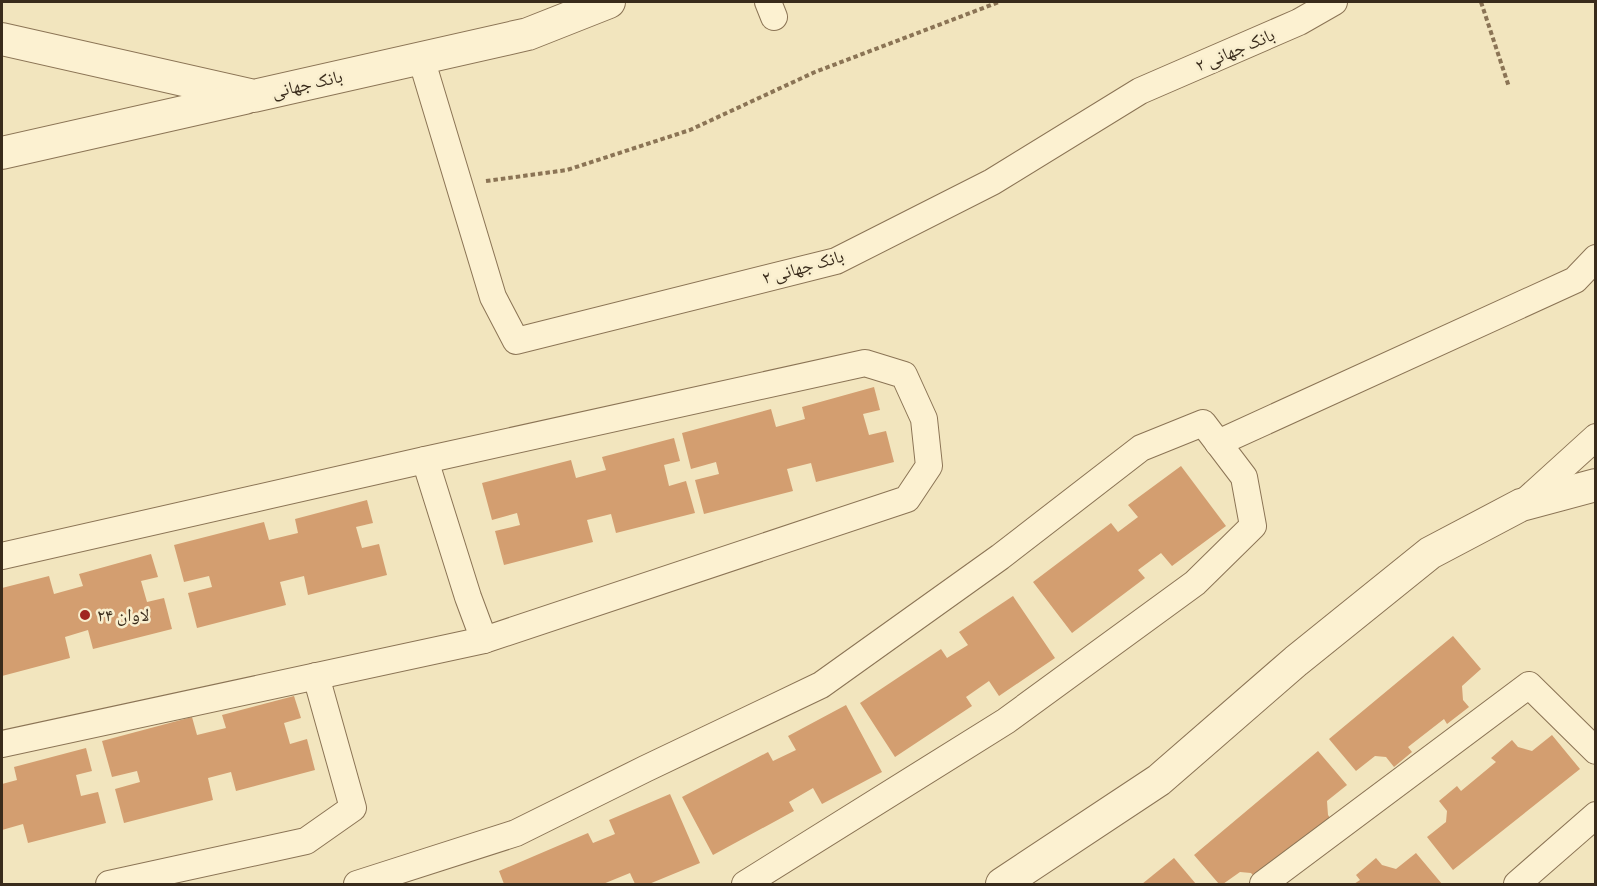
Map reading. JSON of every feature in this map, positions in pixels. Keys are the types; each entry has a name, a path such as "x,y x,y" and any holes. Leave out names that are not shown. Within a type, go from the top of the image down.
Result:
{"street":[{"name":"بانک جهانی","path":"2,39 254,96 528,34 609,2"},
{"name":"بانک جهانی ۲","path":"421,58 493,297 516,341 836,261 992,182 1140,91 1299,22 1334,2"},
{"path":"2,153 254,96"},
{"path":"1218,443 1575,280 1596,258"},
{"path":"2,556 865,363 904,375 924,419 929,466 907,499 484,640 2,744"},
{"path":"357,885 516,833 821,685 1000,557 1141,448 1203,423 1244,477 1253,526 1195,583 1006,721 746,885"},
{"path":"1521,505 1596,437"},
{"path":"425,460 468,597 484,640"},
{"path":"1002,885 1159,780 1296,662 1430,552 1521,505 1596,484"},
{"path":"109,885 306,841 353,808 316,676"},
{"path":"1263,885 1529,685 1596,751"},
{"path":"1517,885 1596,815"}],"path":[{"path":"459,185 567,170 690,130 815,72 999,2"},
{"path":"1480,2 1509,87"}],"building":[{"path":"874,387 880,410 863,414 869,435 886,431 894,462 816,482 811,463 787,469 793,491 704,514 695,480 719,474 716,462 691,469 682,433 771,409 776,427 805,419 802,407"},
{"path":"674,438 680,461 664,465 669,486 686,481 695,513 616,533 611,514 587,520 593,542 504,565 495,531 520,525 517,513 492,520 482,483 571,460 576,478 606,470 602,457"},
{"path":"1181,466 1226,526 1172,566 1161,553 1138,570 1145,578 1072,633 1033,582 1111,523 1118,532 1138,517 1128,505"},
{"path":"367,500 373,523 356,527 362,548 379,544 387,575 308,595 304,576 280,582 286,605 197,628 188,593 212,587 209,576 184,582 174,545 264,522 269,540 298,533 295,519"},
{"name":"لاوان ۲۴","path":"151,554 158,577 141,581 147,602 164,598 172,629 93,649 88,630 65,637 70,658 2,676 2,588 49,576 54,594 83,586 79,574"},
{"path":"1013,596 1055,658 999,696 989,681 966,697 972,706 895,757 860,703 941,649 947,658 968,645 959,632"},
{"path":"1453,636 1481,669 1462,686 1463,700 1469,707 1447,724 1444,719 1408,747 1412,752 1394,767 1386,757 1375,756 1356,771 1329,739"},
{"path":"294,696 301,718 284,723 290,744 307,739 315,770 236,791 231,772 208,778 213,800 124,823 115,789 140,782 137,771 112,777 102,741 192,717 197,735 226,728 222,715"},
{"path":"846,705 882,772 822,804 813,788 789,802 794,811 713,855 682,797 768,752 773,761 796,750 788,736"},
{"path":"1552,735 1580,769 1453,870 1427,837 1446,822 1447,811 1439,801 1457,786 1461,791 1496,762 1491,758 1512,740 1518,747 1532,751"},
{"path":"86,748 92,771 76,775 81,796 98,792 106,823 28,843 23,824 2,830 2,784 17,780 14,767"},
{"path":"1318,751 1347,785 1327,801 1328,815 1334,823 1259,882 1251,873 1240,872 1223,884 1219,884 1194,855"},
{"path":"670,794 700,863 649,884 635,884 630,873 603,884 504,884 499,871 588,833 593,843 615,834 609,820"},
{"path":"1416,853 1442,884 1354,884 1360,880 1356,875 1376,858 1382,865 1396,869"},
{"path":"1174,858 1196,884 1142,884"}],"place":[{"name":"لاوان ۲۴","path":"85,615"}]}
